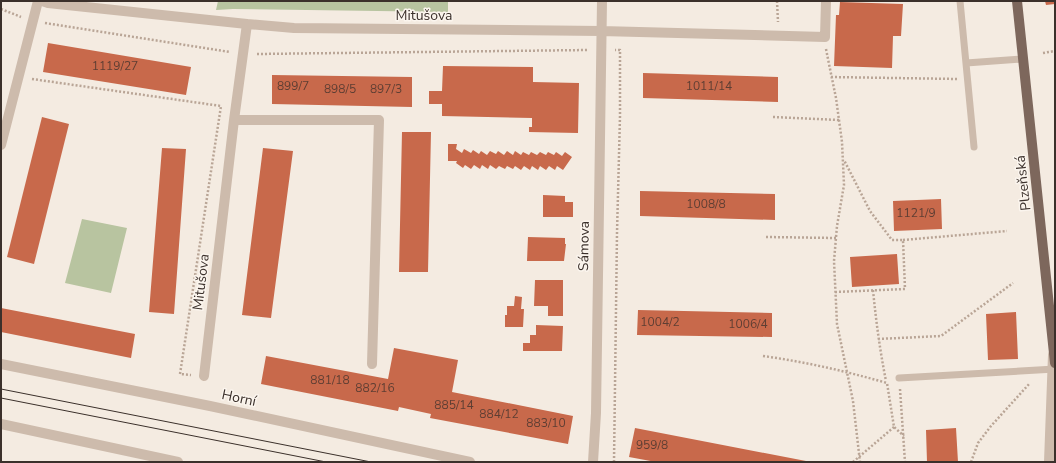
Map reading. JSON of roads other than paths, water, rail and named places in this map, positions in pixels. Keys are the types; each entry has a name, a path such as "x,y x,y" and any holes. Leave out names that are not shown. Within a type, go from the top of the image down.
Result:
{"main road":[{"name":"Plzeňská","path":"1017,1 1053,343 1054,368"}],"street":[{"path":"1,145 38,1"},
{"name":"Mitušova","path":"42,1 48,3 294,28 601,31"},
{"name":"Sámova","path":"593,462 596,413 602,1"},
{"path":"601,31 825,37 826,1"},
{"name":"Mitušova","path":"204,376 234,120 247,24"},
{"path":"234,120 379,120 372,364"},
{"name":"Horní","path":"1,364 210,406 470,462"},
{"path":"1049,462 1054,368"},
{"path":"1,424 178,462"}],"lane":[{"path":"960,1 974,146"},
{"path":"966,63 1024,59"},
{"path":"899,378 1054,368"}],"tram line":[{"path":"1,389 371,462"},
{"path":"1,398 326,462"}]}
